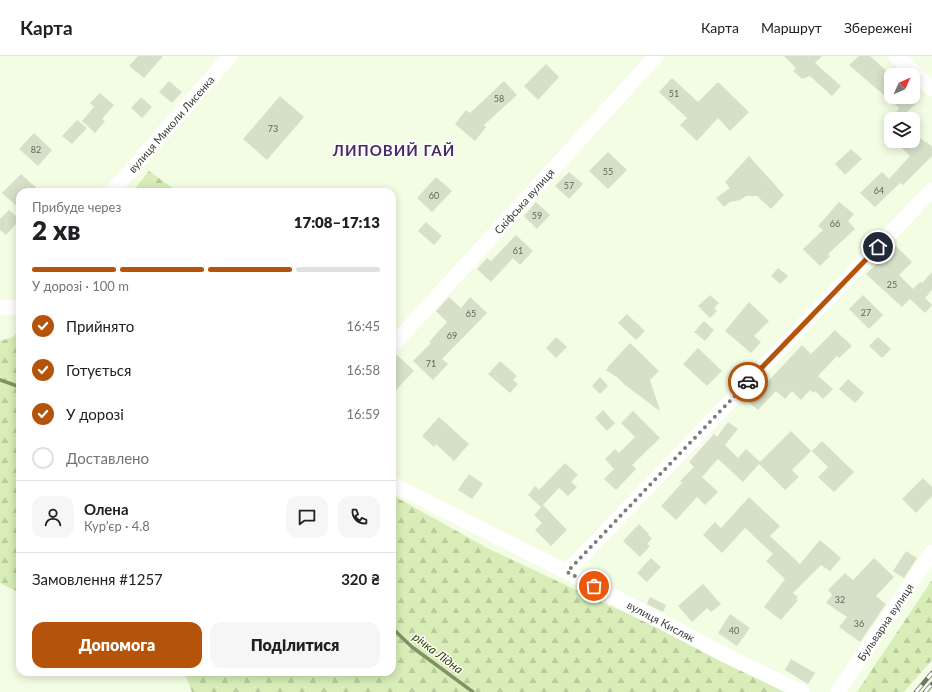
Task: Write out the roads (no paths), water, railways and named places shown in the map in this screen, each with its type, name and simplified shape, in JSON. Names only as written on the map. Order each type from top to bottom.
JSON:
[{"type":"street","name":"вулиця Миколи Лисенка","points":[[115,188],[230,56]]},
{"type":"street","name":"Скіфська вулиця","points":[[396,342],[656,56]]},
{"type":"street","points":[[896,56],[932,89]]},
{"type":"street","points":[[567,572],[932,190]]},
{"type":"street","points":[[0,307],[16,308]]},
{"type":"street","name":"вулиця Кисляк","points":[[396,486],[567,572],[727,656],[802,692]]},
{"type":"street","name":"Бульварна вулиця","points":[[838,692],[932,552]]},
{"type":"waterway","name":"річка Лідна","points":[[0,380],[16,386]]},
{"type":"waterway","name":"річка Лідна","points":[[396,632],[412,647],[473,692]]},
{"type":"railway","points":[[916,692],[932,673]]},
{"type":"railway","points":[[925,692],[932,684]]},
{"type":"district","name":"ЛИПОВИЙ ГАЙ","points":[[394,150]]}]
